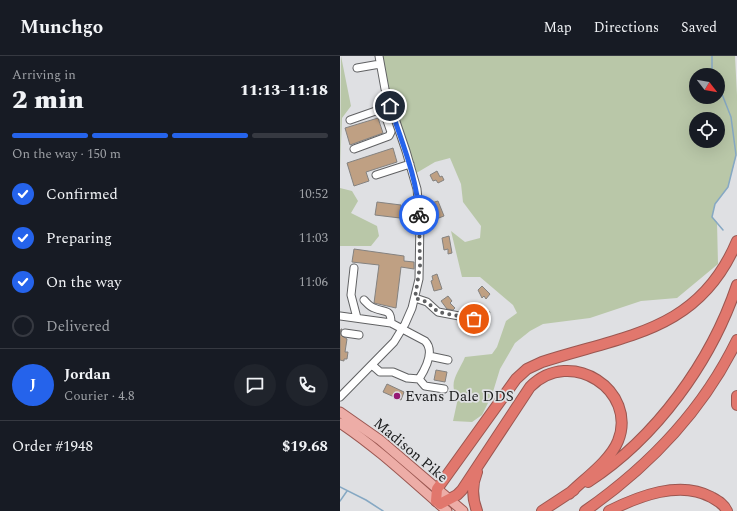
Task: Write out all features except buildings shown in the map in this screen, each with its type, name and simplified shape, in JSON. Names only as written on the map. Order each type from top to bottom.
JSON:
[{"type":"highway","points":[[568,494],[608,456],[618,440],[620,429],[620,412],[614,399],[599,382],[580,372],[560,371],[541,378],[533,384],[518,403],[458,495],[441,505],[437,489],[516,379],[528,369],[542,362],[642,332],[675,317],[696,300],[715,281],[731,256],[737,241]]},
{"type":"highway","points":[[545,509],[600,474],[631,447],[671,404],[696,368],[710,344],[725,316],[737,285]]},
{"type":"highway","points":[[585,511],[630,477],[663,445],[708,390],[737,340]]},
{"type":"highway","points":[[737,396],[737,405]]},
{"type":"highway","points":[[477,511],[473,495],[474,480],[482,458]]},
{"type":"highway","points":[[609,511],[625,503],[653,494],[675,490],[702,492],[721,503],[728,511]]},
{"type":"main road","name":"Madison Pike","points":[[340,412],[380,440],[463,511]]},
{"type":"main road","name":"Madison Pike","points":[[340,423],[368,443],[441,505]]},
{"type":"street","points":[[354,149],[389,136],[392,132],[379,56]]},
{"type":"street","points":[[357,68],[380,64]]},
{"type":"street","points":[[350,120],[387,107]]},
{"type":"street","points":[[340,397],[394,342],[402,329],[415,298],[420,266],[420,220],[417,189],[410,164],[387,107]]},
{"type":"street","points":[[376,175],[410,164]]},
{"type":"street","points":[[354,268],[351,295],[357,318]]},
{"type":"street","points":[[415,298],[427,302],[438,312],[474,319]]},
{"type":"street","points":[[364,300],[374,308],[388,312],[391,316],[391,323]]},
{"type":"street","points":[[340,316],[391,323],[425,341],[429,345],[430,350],[424,371],[419,378]]},
{"type":"street","points":[[342,332],[359,335]]},
{"type":"street","points":[[429,356],[448,360]]},
{"type":"street","points":[[372,365],[380,372],[393,372],[407,378],[419,378]]},
{"type":"street","points":[[419,378],[425,386],[444,389]]},
{"type":"green space","points":[[341,56],[351,106],[342,118],[340,170]]},
{"type":"green space","points":[[379,56],[735,56],[737,153],[728,187],[715,204],[712,217],[717,222],[718,264],[677,298],[641,301],[590,318],[543,324],[530,331],[515,343],[500,369],[492,395],[482,415],[472,422],[453,421],[458,398],[454,387],[455,378],[465,357],[492,354],[497,347],[506,321],[517,313],[513,305],[480,277],[462,277],[451,231],[465,242],[480,238],[481,226],[463,202],[461,184],[450,158],[435,162],[413,175]]},
{"type":"green space","points":[[340,188],[352,191],[358,201],[351,213],[377,226],[379,236],[371,246],[340,246]]},
{"type":"waterway","points":[[712,56],[712,68]]},
{"type":"waterway","points":[[723,230],[712,217],[715,204],[728,187],[736,155],[731,117],[725,102]]},
{"type":"waterway","points":[[340,487],[366,500],[383,511]]},
{"type":"waterway","points":[[340,501],[347,491]]},
{"type":"way so far","points":[[419,215],[420,266],[415,298],[427,302],[438,312],[474,319]]},
{"type":"place","name":"Evans Dale DDS","points":[[397,396]]},
{"type":"route","points":[[390,106],[406,151],[417,189],[419,215]]}]
